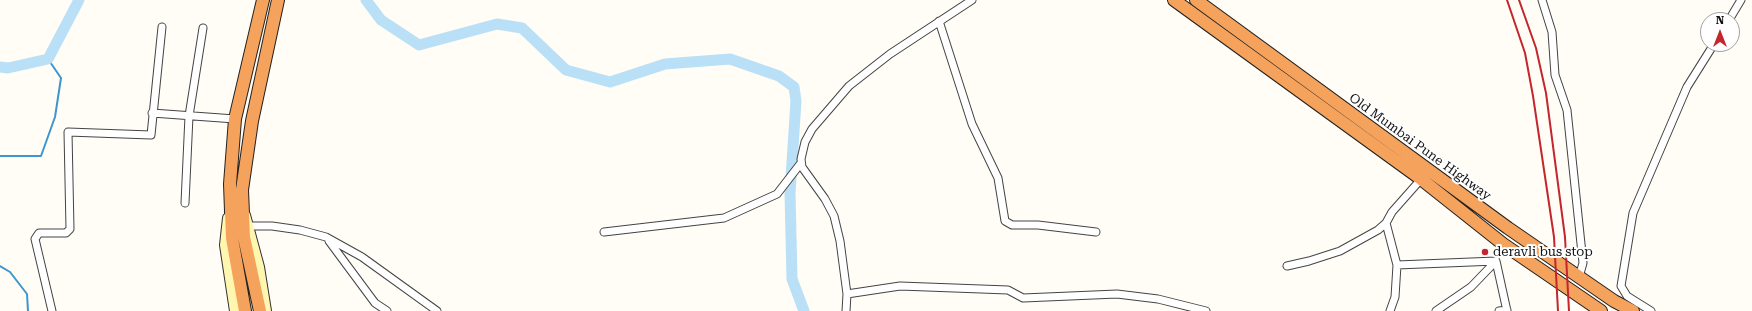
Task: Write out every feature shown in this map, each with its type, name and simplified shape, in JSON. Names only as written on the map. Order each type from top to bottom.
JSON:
[{"type":"highway","points":[[260,311],[246,231],[236,207],[230,184],[235,119],[263,0]]},
{"type":"highway","points":[[245,311],[232,238],[236,207],[242,190],[252,121],[278,0]]},
{"type":"highway","name":"Old Mumbai Pune Highway","points":[[1174,0],[1424,175],[1508,228],[1614,301],[1633,311]]},
{"type":"highway","name":"Old Mumbai Pune Highway","points":[[1196,0],[1424,175],[1498,240],[1601,311]]},
{"type":"highway","points":[[1498,240],[1508,228]]},
{"type":"street","points":[[604,232],[724,218],[747,209],[777,194],[799,165],[805,142],[812,128],[849,86],[890,54],[972,0]]},
{"type":"street","points":[[1542,0],[1550,19],[1555,75],[1567,110],[1583,262],[1579,277]]},
{"type":"street","points":[[1734,12],[1741,0]]},
{"type":"street","points":[[939,21],[972,124],[998,178],[1005,221],[1012,225],[1038,225],[1096,232]]},
{"type":"street","points":[[52,311],[35,239],[39,233],[66,233],[70,229],[68,132],[151,135],[152,113],[162,27]]},
{"type":"street","points":[[185,203],[189,116],[203,28]]},
{"type":"street","points":[[1651,311],[1627,296],[1621,286],[1633,214],[1687,87],[1709,52]]},
{"type":"street","points":[[152,113],[235,119]]},
{"type":"street","points":[[799,165],[826,199],[834,216],[840,242],[847,294],[846,311]]},
{"type":"street","points":[[1287,266],[1309,262],[1340,251],[1378,230],[1386,223],[1392,212],[1424,175]]},
{"type":"street","points":[[235,311],[225,245],[225,234],[236,207]]},
{"type":"street","points":[[1386,223],[1394,248],[1397,265],[1395,297],[1390,311]]},
{"type":"street","points":[[266,311],[259,267],[246,231],[272,226],[300,230],[326,237],[362,257],[437,311]]},
{"type":"street","points":[[326,237],[375,303],[387,311]]},
{"type":"street","points":[[1397,265],[1496,261]]},
{"type":"street","points":[[1496,261],[1507,310],[1499,311]]},
{"type":"street","points":[[1436,311],[1471,287],[1496,261]]},
{"type":"street","points":[[847,294],[900,286],[1008,290],[1023,298],[1117,294],[1158,299],[1206,311]]},
{"type":"waterway","points":[[0,67],[8,68],[48,59],[79,0]]},
{"type":"waterway","points":[[366,0],[381,20],[419,45],[497,24],[522,28],[566,70],[610,82],[665,64],[730,59],[779,76],[794,87],[796,101],[790,193],[792,279],[804,311]]},
{"type":"waterway","points":[[0,156],[41,156],[55,117],[61,78],[48,59]]},
{"type":"waterway","points":[[0,266],[10,272],[27,294],[28,311]]},
{"type":"railway","points":[[1507,0],[1525,53],[1533,96],[1554,237],[1558,311]]},
{"type":"railway","points":[[1519,0],[1536,48],[1546,93],[1565,237],[1569,311]]},
{"type":"place","name":"deravli bus stop","points":[[1485,252]]}]
